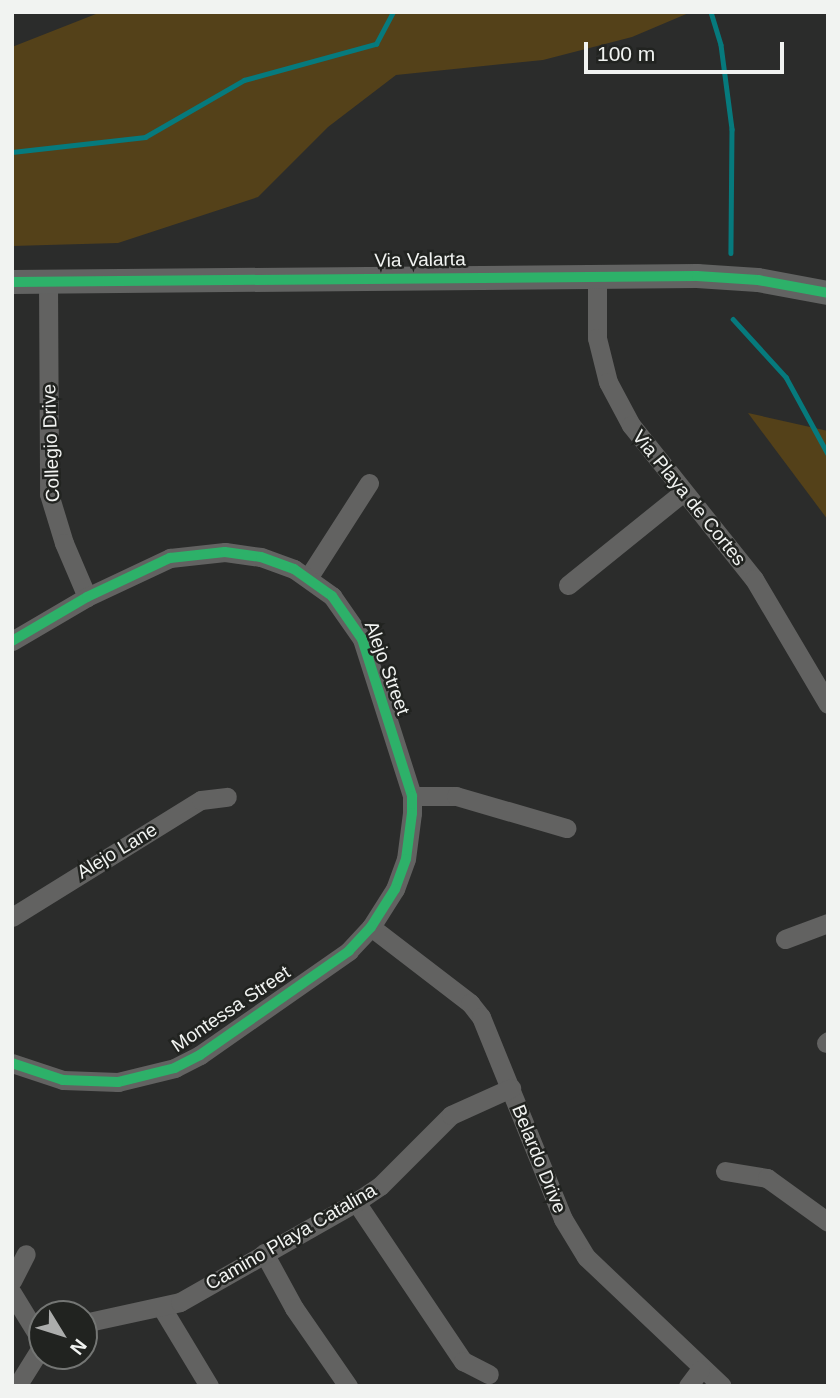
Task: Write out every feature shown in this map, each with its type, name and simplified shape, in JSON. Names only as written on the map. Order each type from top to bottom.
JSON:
[{"type":"main road","name":"Via Valarta","points":[[12,282],[597,276],[758,280],[828,293]]},
{"type":"street","name":"Via Playa de Cortes","points":[[597,276],[597,338],[608,382],[631,425],[754,579],[828,704]]},
{"type":"street","name":"Collegio Drive","points":[[48,282],[49,495],[64,543],[88,597]]},
{"type":"street","points":[[309,578],[369,483]]},
{"type":"street","points":[[568,585],[682,492]]},
{"type":"street","name":"Alejo Street","points":[[88,597],[170,558],[206,552],[261,557],[309,578],[342,608],[362,639],[412,796],[406,859],[395,888],[371,927]]},
{"type":"street","points":[[12,641],[88,597]]},
{"type":"street","points":[[412,796],[456,796],[566,828]]},
{"type":"street","name":"Alejo Lane","points":[[12,917],[201,800],[227,797]]},
{"type":"street","points":[[785,939],[828,923]]},
{"type":"street","name":"Montessa Street","points":[[12,1063],[81,1082],[127,1080],[175,1068],[349,951],[371,927]]},
{"type":"street","name":"Belardo Drive","points":[[371,927],[470,1003],[481,1017],[563,1219],[586,1257],[700,1370],[722,1386]]},
{"type":"street","name":"Camino Playa Catalina","points":[[98,1320],[162,1308],[356,1202],[380,1186],[451,1115],[511,1088]]},
{"type":"street","points":[[724,1171],[766,1178],[828,1222]]},
{"type":"street","points":[[356,1202],[463,1361],[489,1374]]},
{"type":"street","points":[[264,1253],[294,1308],[348,1386]]},
{"type":"street","points":[[12,1281],[26,1254]]},
{"type":"street","points":[[12,1293],[28,1320]]},
{"type":"street","points":[[162,1308],[209,1386]]},
{"type":"street","points":[[17,1386],[28,1368]]},
{"type":"street","points":[[688,1386],[700,1370]]},
{"type":"shaded area","points":[[101,12],[691,12],[632,37],[543,60],[396,75],[328,127],[258,197],[118,243],[12,246],[12,47]]},
{"type":"shaded area","points":[[748,413],[828,431],[828,520]]},
{"type":"waterway","points":[[12,152],[145,137],[244,80],[376,44],[393,12]]},
{"type":"waterway","points":[[711,12],[721,45],[732,129],[731,253]]},
{"type":"waterway","points":[[733,319],[786,377],[828,454]]},
{"type":"cycle path","points":[[12,282],[697,276],[758,280],[828,293]]},
{"type":"cycle path","points":[[12,641],[87,597],[170,558],[225,552],[261,557],[294,569],[332,596],[362,639],[412,796],[406,859],[395,889],[371,927],[349,951],[200,1055],[175,1068],[118,1082],[63,1080],[12,1063]]}]
